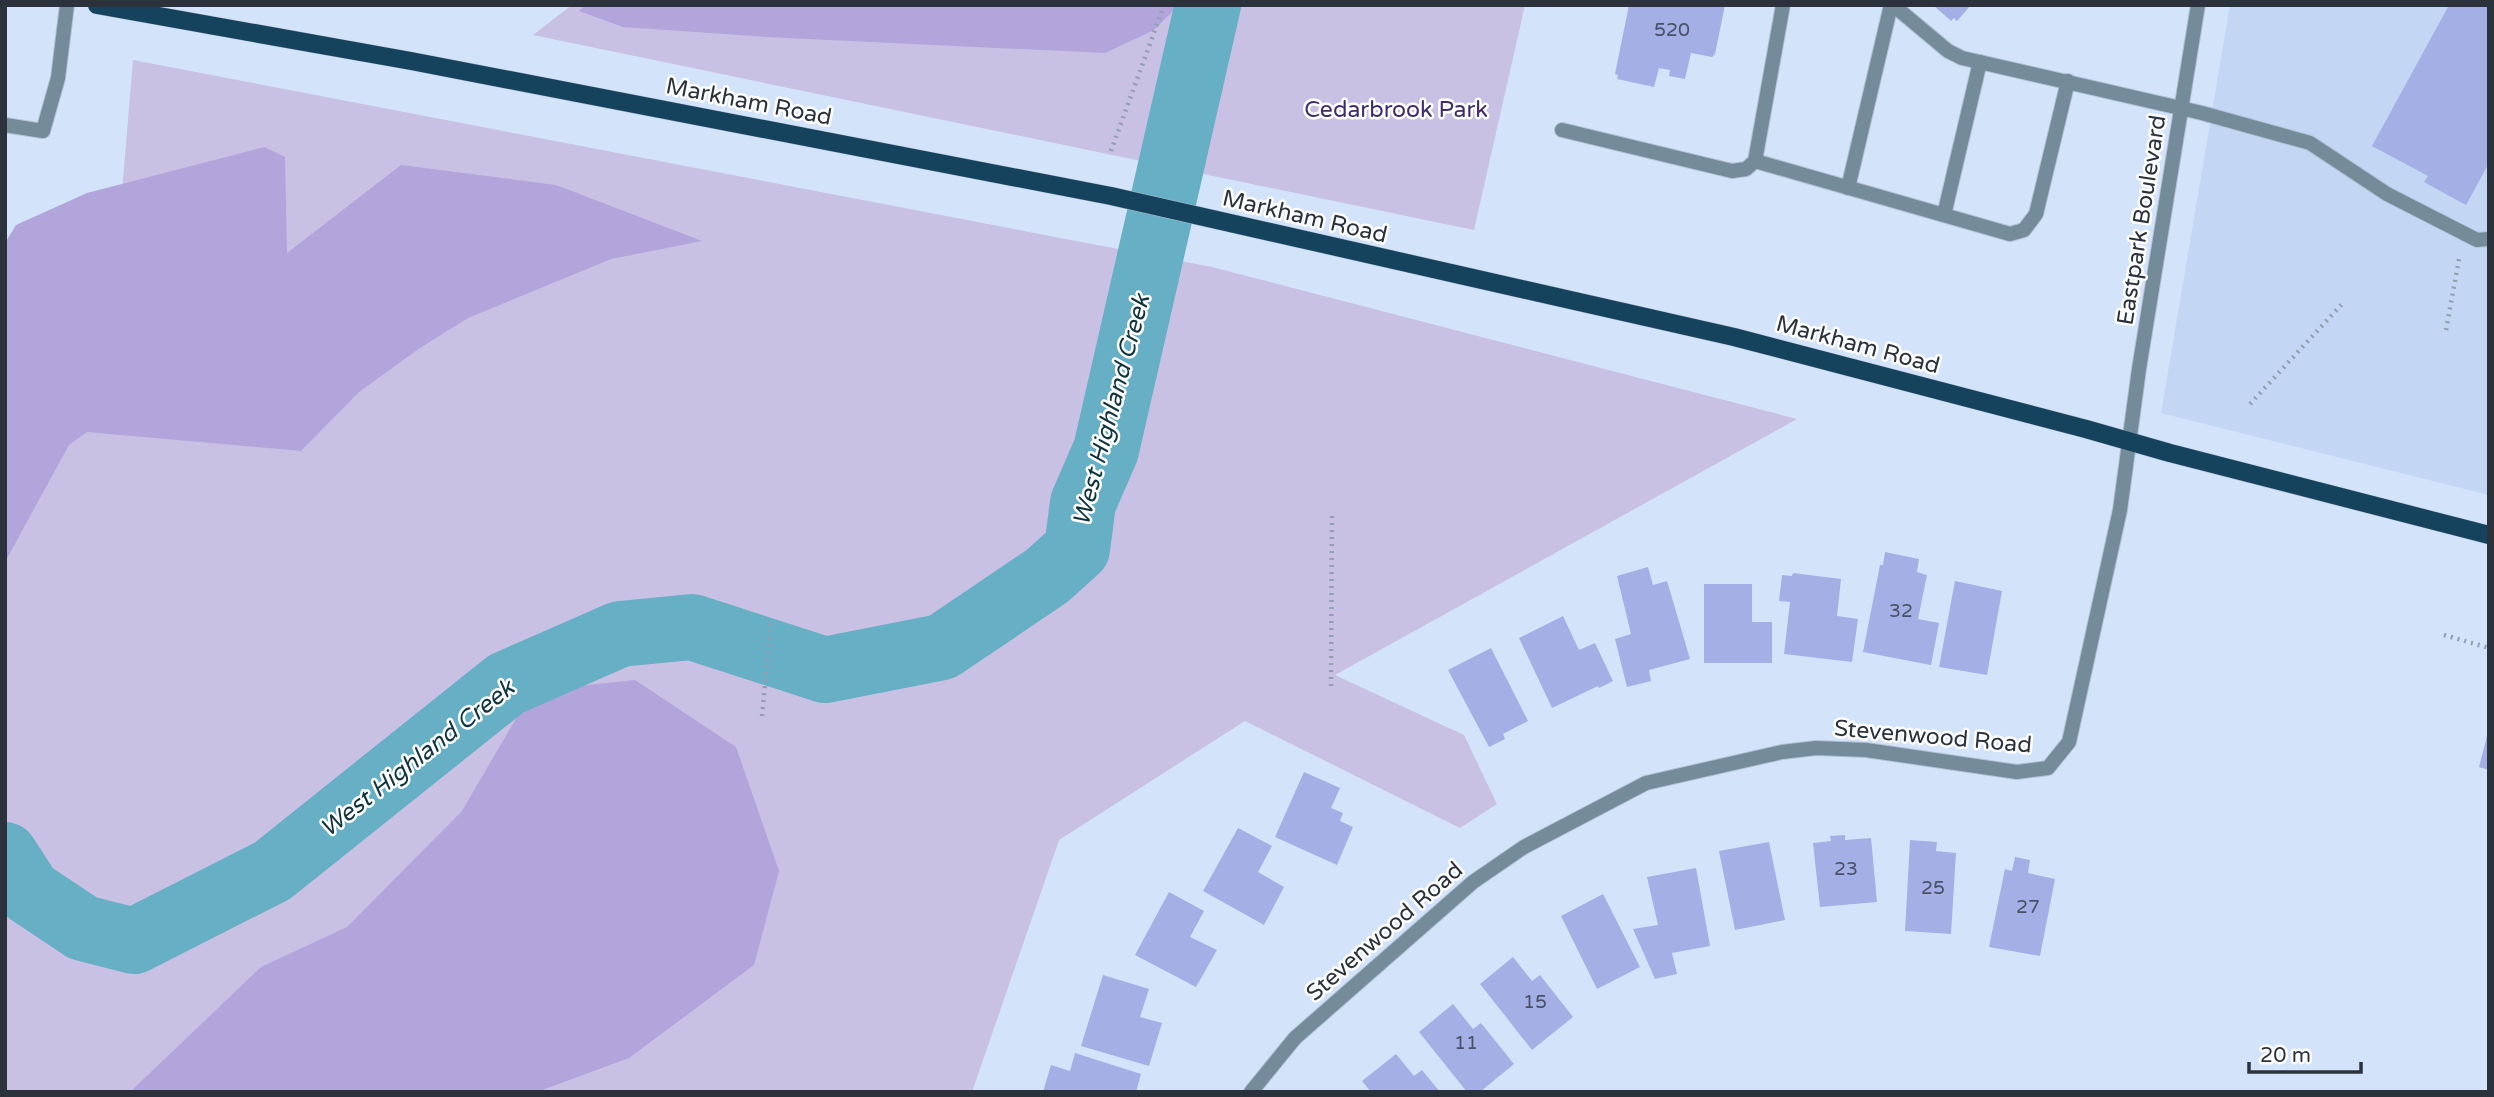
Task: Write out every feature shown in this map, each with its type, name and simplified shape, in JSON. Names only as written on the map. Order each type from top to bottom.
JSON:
[{"type":"main road","name":"Markham Road","points":[[97,5],[398,59],[1111,196],[1734,337],[2489,534]]},
{"type":"street","points":[[5,125],[43,131],[58,78],[67,5]]},
{"type":"street","points":[[1562,131],[1732,171],[1746,169],[1755,162],[1783,5]]},
{"type":"street","points":[[1848,188],[1892,5],[1948,51],[1962,58],[2182,109],[2310,143],[2388,194],[2477,240],[2489,239]]},
{"type":"street","name":"Eastpark Boulevard","points":[[2129,441],[2198,5]]},
{"type":"street","points":[[1944,215],[1980,62]]},
{"type":"street","points":[[1755,162],[2010,234],[2024,230],[2036,214],[2068,82]]},
{"type":"street","name":"Stevenwood Road","points":[[1251,1092],[1295,1038],[1473,882],[1524,847],[1646,783],[1782,752],[1816,748],[1866,750],[2017,772],[2048,768],[2069,742],[2120,510],[2129,441]]},
{"type":"path","points":[[1111,151],[1164,5]]},
{"type":"path","points":[[2446,330],[2464,233]]},
{"type":"path","points":[[2250,404],[2342,304]]},
{"type":"path","points":[[1331,686],[1332,513]]},
{"type":"path","points":[[762,716],[771,623]]},
{"type":"path","points":[[2444,635],[2489,648]]},
{"type":"shaded area","points":[[586,5],[1179,5],[1154,30],[1105,53],[766,37],[623,27],[579,11]]},
{"type":"shaded area","points":[[2230,5],[2489,5],[2489,495],[2161,413]]},
{"type":"shaded area","points":[[265,147],[285,157],[287,253],[401,165],[556,185],[702,241],[611,259],[468,318],[420,348],[359,392],[301,451],[87,432],[69,445],[5,562],[5,243],[16,225],[87,193]]},
{"type":"shaded area","points":[[635,680],[736,747],[779,871],[754,965],[629,1058],[537,1092],[130,1092],[261,967],[347,927],[462,811],[532,691]]},
{"type":"green space","name":"Cedarbrook Park","points":[[572,5],[1525,5],[1474,230],[533,35]]},
{"type":"green space","points":[[133,60],[1212,267],[1797,419],[1335,675],[1464,735],[1497,804],[1460,828],[1245,721],[1059,840],[972,1092],[5,1092],[5,316],[112,312]]},
{"type":"building","points":[[1629,5],[1725,5],[1715,54],[1712,57],[1691,53],[1685,79],[1669,76],[1670,70],[1659,68],[1654,87],[1617,79],[1618,75],[1615,74]]},
{"type":"building","points":[[1933,5],[1971,5],[1957,21],[1954,18],[1951,21]]},
{"type":"building","points":[[2449,5],[2489,5],[2489,163],[2466,205],[2424,182],[2428,176],[2372,146]]},
{"type":"building","points":[[1885,552],[1919,559],[1917,572],[1927,575],[1918,619],[1939,623],[1931,665],[1863,652]]},
{"type":"building","points":[[1648,567],[1653,585],[1667,581],[1690,659],[1649,670],[1651,681],[1627,687],[1615,639],[1631,634],[1617,576]]},
{"type":"building","points":[[1793,573],[1841,579],[1837,616],[1858,619],[1852,662],[1784,654],[1790,602],[1779,601],[1782,575],[1792,576]]},
{"type":"building","points":[[1955,581],[2002,591],[1987,675],[1939,667]]},
{"type":"building","points":[[1704,584],[1752,584],[1752,622],[1772,622],[1772,663],[1704,663]]},
{"type":"building","points":[[1563,616],[1579,650],[1595,643],[1613,681],[1552,708],[1519,638]]},
{"type":"building","points":[[1491,648],[1528,721],[1503,734],[1505,739],[1489,747],[1448,670]]},
{"type":"building","points":[[2489,732],[2489,770],[2479,767]]},
{"type":"building","points":[[1304,772],[1340,788],[1331,808],[1343,813],[1340,821],[1353,827],[1337,865],[1275,837]]},
{"type":"building","points":[[1238,828],[1272,846],[1258,872],[1284,887],[1264,925],[1203,891]]},
{"type":"building","points":[[1845,835],[1845,840],[1871,838],[1877,902],[1820,907],[1813,843],[1831,841],[1830,836]]},
{"type":"building","points":[[1910,840],[1937,842],[1936,851],[1956,853],[1951,934],[1905,931]]},
{"type":"building","points":[[1769,842],[1785,920],[1735,930],[1719,851]]},
{"type":"building","points":[[2015,857],[2030,860],[2028,873],[2055,879],[2040,956],[1989,947],[2005,869],[2012,871]]},
{"type":"building","points":[[1696,868],[1710,946],[1672,953],[1677,974],[1655,979],[1633,929],[1658,925],[1647,877]]},
{"type":"building","points":[[1169,892],[1204,911],[1190,937],[1217,950],[1196,987],[1135,955]]},
{"type":"building","points":[[1603,894],[1640,967],[1597,989],[1561,916]]},
{"type":"building","points":[[1513,957],[1532,981],[1540,975],[1573,1017],[1532,1050],[1480,984]]},
{"type":"building","points":[[1103,975],[1149,989],[1140,1017],[1162,1023],[1149,1066],[1081,1046]]},
{"type":"building","points":[[1453,1004],[1473,1029],[1481,1023],[1514,1064],[1480,1092],[1467,1092],[1419,1032]]},
{"type":"building","points":[[1075,1053],[1141,1074],[1136,1092],[1043,1092],[1051,1065],[1070,1071]]},
{"type":"building","points":[[1396,1054],[1414,1076],[1422,1070],[1440,1092],[1371,1092],[1362,1081]]},
{"type":"waterway","name":"West Highland Creek","points":[[5,855],[29,892],[83,928],[134,941],[272,871],[506,684],[620,634],[692,627],[825,670],[942,647],[1047,576],[1077,549],[1083,503],[1106,450],[1208,5]]}]
